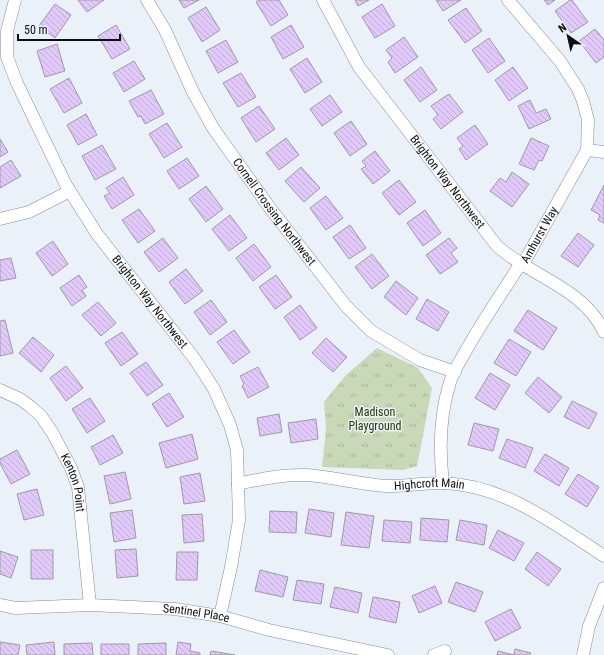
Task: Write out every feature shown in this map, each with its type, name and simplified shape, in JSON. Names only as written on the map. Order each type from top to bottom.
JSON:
[{"type":"street","name":"Brighton Way Northwest","points":[[15,0],[4,48],[17,83],[70,191],[97,234],[194,358],[214,389],[230,425],[237,450],[239,520],[231,567],[220,616]]},
{"type":"street","name":"Cornell Crossing Northwest","points":[[147,0],[165,30],[192,90],[213,128],[275,214],[346,306],[371,331],[420,360],[455,372]]},
{"type":"street","name":"Brighton Way Northwest","points":[[323,0],[359,67],[497,246],[507,255],[575,297],[592,311],[604,332]]},
{"type":"street","name":"Amhurst Way","points":[[443,483],[441,462],[442,424],[450,382],[483,321],[519,266],[522,264],[587,150],[588,120],[578,88],[560,61],[508,0]]},
{"type":"street","points":[[587,150],[604,152]]},
{"type":"street","points":[[0,219],[29,212],[70,191]]},
{"type":"street","name":"Kenton Point","points":[[0,390],[20,399],[31,406],[41,416],[52,432],[71,468],[78,488],[90,605]]},
{"type":"street","name":"Highcroft Main","points":[[238,484],[270,477],[306,475],[386,486],[443,483],[477,488],[504,496],[541,515],[604,556]]},
{"type":"street","points":[[583,655],[588,626],[604,588]]},
{"type":"street","name":"Sentinel Place","points":[[0,605],[16,608],[90,605],[175,609],[220,616],[269,630],[388,655]]},
{"type":"green space","name":"Madison Playground","points":[[377,348],[418,368],[432,388],[417,466],[403,470],[322,467],[326,429],[324,402],[345,376]]},
{"type":"building","points":[[78,0],[104,0],[87,12]]},
{"type":"building","points":[[179,0],[199,0],[184,8]]},
{"type":"building","points":[[259,0],[279,0],[288,15],[271,26],[256,2]]},
{"type":"building","points":[[355,0],[369,0],[358,6]]},
{"type":"building","points":[[436,0],[461,0],[443,11]]},
{"type":"building","points":[[544,0],[555,0],[548,5]]},
{"type":"building","points":[[572,0],[588,22],[571,33],[555,11]]},
{"type":"building","points":[[55,4],[71,15],[55,38],[39,26]]},
{"type":"building","points":[[382,4],[395,26],[375,38],[362,17]]},
{"type":"building","points":[[206,7],[220,30],[202,42],[188,18]]},
{"type":"building","points":[[466,8],[482,31],[465,43],[448,20]]},
{"type":"building","points":[[116,25],[130,49],[112,59],[98,36]]},
{"type":"building","points":[[291,25],[304,47],[283,59],[271,37]]},
{"type":"building","points":[[595,29],[604,40],[604,57],[596,63],[579,41]]},
{"type":"building","points":[[404,37],[418,57],[395,73],[388,62],[392,58],[386,50]]},
{"type":"building","points":[[489,38],[505,61],[488,73],[472,50]]},
{"type":"building","points":[[226,40],[238,62],[218,73],[206,51]]},
{"type":"building","points":[[57,44],[65,71],[45,77],[37,51]]},
{"type":"building","points":[[307,58],[322,82],[305,93],[290,69]]},
{"type":"building","points":[[134,61],[145,79],[124,92],[113,73]]},
{"type":"building","points":[[421,67],[437,90],[420,102],[404,80]]},
{"type":"building","points":[[513,67],[528,88],[509,101],[495,80]]},
{"type":"building","points":[[241,73],[256,97],[238,107],[223,83]]},
{"type":"building","points":[[69,78],[82,103],[64,113],[50,89]]},
{"type":"building","points":[[151,90],[164,114],[145,124],[141,116],[138,117],[129,101]]},
{"type":"building","points":[[449,94],[463,112],[441,129],[433,119],[438,115],[431,106]]},
{"type":"building","points":[[330,95],[342,112],[322,126],[310,109]]},
{"type":"building","points":[[530,100],[536,113],[546,109],[551,119],[529,129],[518,106]]},
{"type":"building","points":[[259,106],[275,129],[256,142],[241,118]]},
{"type":"building","points":[[86,114],[97,135],[78,145],[67,125]]},
{"type":"building","points":[[351,121],[367,144],[350,156],[334,133]]},
{"type":"building","points":[[167,123],[182,147],[164,158],[149,134]]},
{"type":"building","points":[[475,125],[488,144],[466,160],[459,149],[463,146],[457,138]]},
{"type":"building","points":[[286,138],[299,155],[279,170],[266,153]]},
{"type":"building","points":[[531,138],[549,146],[542,161],[539,160],[534,170],[519,164]]},
{"type":"building","points":[[0,139],[8,152],[0,157]]},
{"type":"building","points":[[102,145],[116,169],[95,180],[82,156]]},
{"type":"building","points":[[375,151],[390,171],[373,184],[361,169],[366,166],[362,161]]},
{"type":"building","points":[[187,158],[199,176],[179,189],[167,171]]},
{"type":"building","points":[[11,160],[21,176],[0,188],[0,167]]},
{"type":"building","points":[[301,167],[320,188],[304,202],[285,181]]},
{"type":"building","points":[[512,172],[529,184],[512,207],[490,191],[500,178],[506,182]]},
{"type":"building","points":[[123,177],[134,195],[112,209],[104,196],[110,193],[106,188]]},
{"type":"building","points":[[399,180],[416,202],[399,215],[382,193]]},
{"type":"building","points":[[604,185],[604,223],[598,220],[600,215],[591,210]]},
{"type":"building","points":[[206,186],[223,209],[206,222],[189,199]]},
{"type":"building","points":[[326,196],[343,218],[326,230],[310,208]]},
{"type":"building","points":[[139,209],[155,231],[138,243],[122,220]]},
{"type":"building","points":[[425,210],[441,233],[423,246],[407,223]]},
{"type":"building","points":[[230,215],[247,238],[229,251],[212,229]]},
{"type":"building","points":[[350,225],[366,248],[349,259],[333,237]]},
{"type":"building","points":[[578,233],[594,245],[578,267],[561,256]]},
{"type":"building","points":[[163,238],[178,258],[159,272],[144,252]]},
{"type":"building","points":[[449,238],[457,248],[451,253],[458,262],[440,274],[426,255]]},
{"type":"building","points":[[53,241],[68,264],[52,276],[36,253]]},
{"type":"building","points":[[254,244],[271,267],[253,281],[236,258]]},
{"type":"building","points":[[372,254],[389,276],[372,289],[355,267]]},
{"type":"building","points":[[11,258],[16,278],[0,281],[0,260]]},
{"type":"building","points":[[186,269],[203,291],[185,304],[169,282]]},
{"type":"building","points":[[79,275],[87,287],[82,290],[86,296],[72,306],[60,288]]},
{"type":"building","points":[[276,275],[292,297],[275,309],[259,287]]},
{"type":"building","points":[[396,281],[418,298],[406,315],[384,297]]},
{"type":"building","points":[[427,299],[449,312],[438,331],[416,319]]},
{"type":"building","points":[[211,300],[227,322],[210,335],[194,312]]},
{"type":"building","points":[[98,302],[116,323],[101,336],[82,315]]},
{"type":"building","points":[[300,305],[317,328],[300,340],[284,317]]},
{"type":"building","points":[[528,310],[557,328],[543,350],[514,331]]},
{"type":"building","points":[[5,320],[13,353],[0,356],[0,321]]},
{"type":"building","points":[[234,330],[250,352],[233,364],[217,342]]},
{"type":"building","points":[[122,332],[138,354],[121,366],[105,343]]},
{"type":"building","points":[[33,337],[54,355],[41,372],[19,353]]},
{"type":"building","points":[[326,338],[347,357],[333,372],[312,353]]},
{"type":"building","points":[[509,339],[531,352],[516,376],[494,363]]},
{"type":"building","points":[[146,362],[163,385],[147,396],[130,373]]},
{"type":"building","points":[[66,366],[83,388],[66,401],[50,378]]},
{"type":"building","points":[[258,367],[269,387],[248,398],[242,386],[244,384],[240,376]]},
{"type":"building","points":[[490,373],[510,385],[495,410],[475,398]]},
{"type":"building","points":[[538,377],[562,397],[549,413],[525,393]]},
{"type":"building","points":[[169,393],[184,417],[167,427],[152,404]]},
{"type":"building","points":[[90,398],[105,421],[87,433],[72,409]]},
{"type":"building","points":[[572,401],[597,413],[589,429],[564,417]]},
{"type":"building","points":[[279,414],[282,432],[260,436],[257,418]]},
{"type":"building","points":[[316,419],[318,439],[291,443],[288,423]]},
{"type":"building","points":[[474,423],[499,429],[493,451],[468,445]]},
{"type":"building","points":[[192,434],[198,459],[166,468],[159,443]]},
{"type":"building","points":[[113,435],[123,453],[100,465],[91,447]]},
{"type":"building","points":[[507,439],[533,448],[525,468],[499,458]]},
{"type":"building","points":[[17,450],[30,474],[11,484],[0,463],[0,459]]},
{"type":"building","points":[[545,454],[569,468],[559,486],[534,471]]},
{"type":"building","points":[[125,472],[131,499],[110,504],[104,476]]},
{"type":"building","points":[[200,473],[205,501],[184,504],[180,477]]},
{"type":"building","points":[[578,474],[599,487],[587,507],[565,494]]},
{"type":"building","points":[[37,489],[44,515],[24,520],[17,494]]},
{"type":"building","points":[[309,509],[334,513],[331,537],[305,533]]},
{"type":"building","points":[[132,510],[136,538],[114,542],[110,513]]},
{"type":"building","points":[[270,511],[297,512],[296,533],[269,532]]},
{"type":"building","points":[[346,512],[374,516],[369,548],[341,545]]},
{"type":"building","points":[[202,514],[204,541],[184,543],[182,515]]},
{"type":"building","points":[[421,518],[449,520],[447,542],[420,540]]},
{"type":"building","points":[[384,520],[412,522],[410,543],[382,541]]},
{"type":"building","points":[[460,520],[487,525],[484,545],[456,540]]},
{"type":"building","points":[[498,530],[524,543],[514,561],[489,548]]},
{"type":"building","points":[[136,549],[138,576],[117,578],[115,550]]},
{"type":"building","points":[[31,550],[53,550],[53,579],[31,579]]},
{"type":"building","points":[[0,551],[18,557],[11,578],[0,574]]},
{"type":"building","points":[[177,552],[198,552],[197,580],[176,580]]},
{"type":"building","points":[[537,552],[561,569],[548,586],[525,569]]},
{"type":"building","points":[[260,570],[288,577],[283,597],[255,591]]},
{"type":"building","points":[[297,580],[324,584],[321,604],[293,600]]},
{"type":"building","points":[[456,582],[483,592],[475,612],[448,602]]},
{"type":"building","points":[[435,586],[442,603],[419,613],[412,596]]},
{"type":"building","points":[[335,587],[362,593],[358,613],[330,607]]},
{"type":"building","points":[[373,597],[400,602],[396,623],[369,617]]},
{"type":"building","points":[[511,609],[521,628],[495,641],[485,622]]},
{"type":"building","points":[[0,642],[20,645],[18,655],[0,655]]},
{"type":"building","points":[[54,642],[55,655],[27,655],[26,645]]},
{"type":"building","points":[[178,642],[191,644],[190,651],[200,653],[200,655],[176,655]]},
{"type":"building","points":[[92,643],[93,655],[64,655],[64,644]]},
{"type":"building","points":[[166,643],[166,655],[138,655],[138,644]]},
{"type":"building","points":[[101,644],[129,644],[129,655],[101,655]]},
{"type":"building","points":[[515,649],[531,653],[530,655],[514,655]]},
{"type":"building","points":[[211,651],[235,655],[210,655]]},
{"type":"building","points":[[498,651],[514,655],[497,655]]}]
